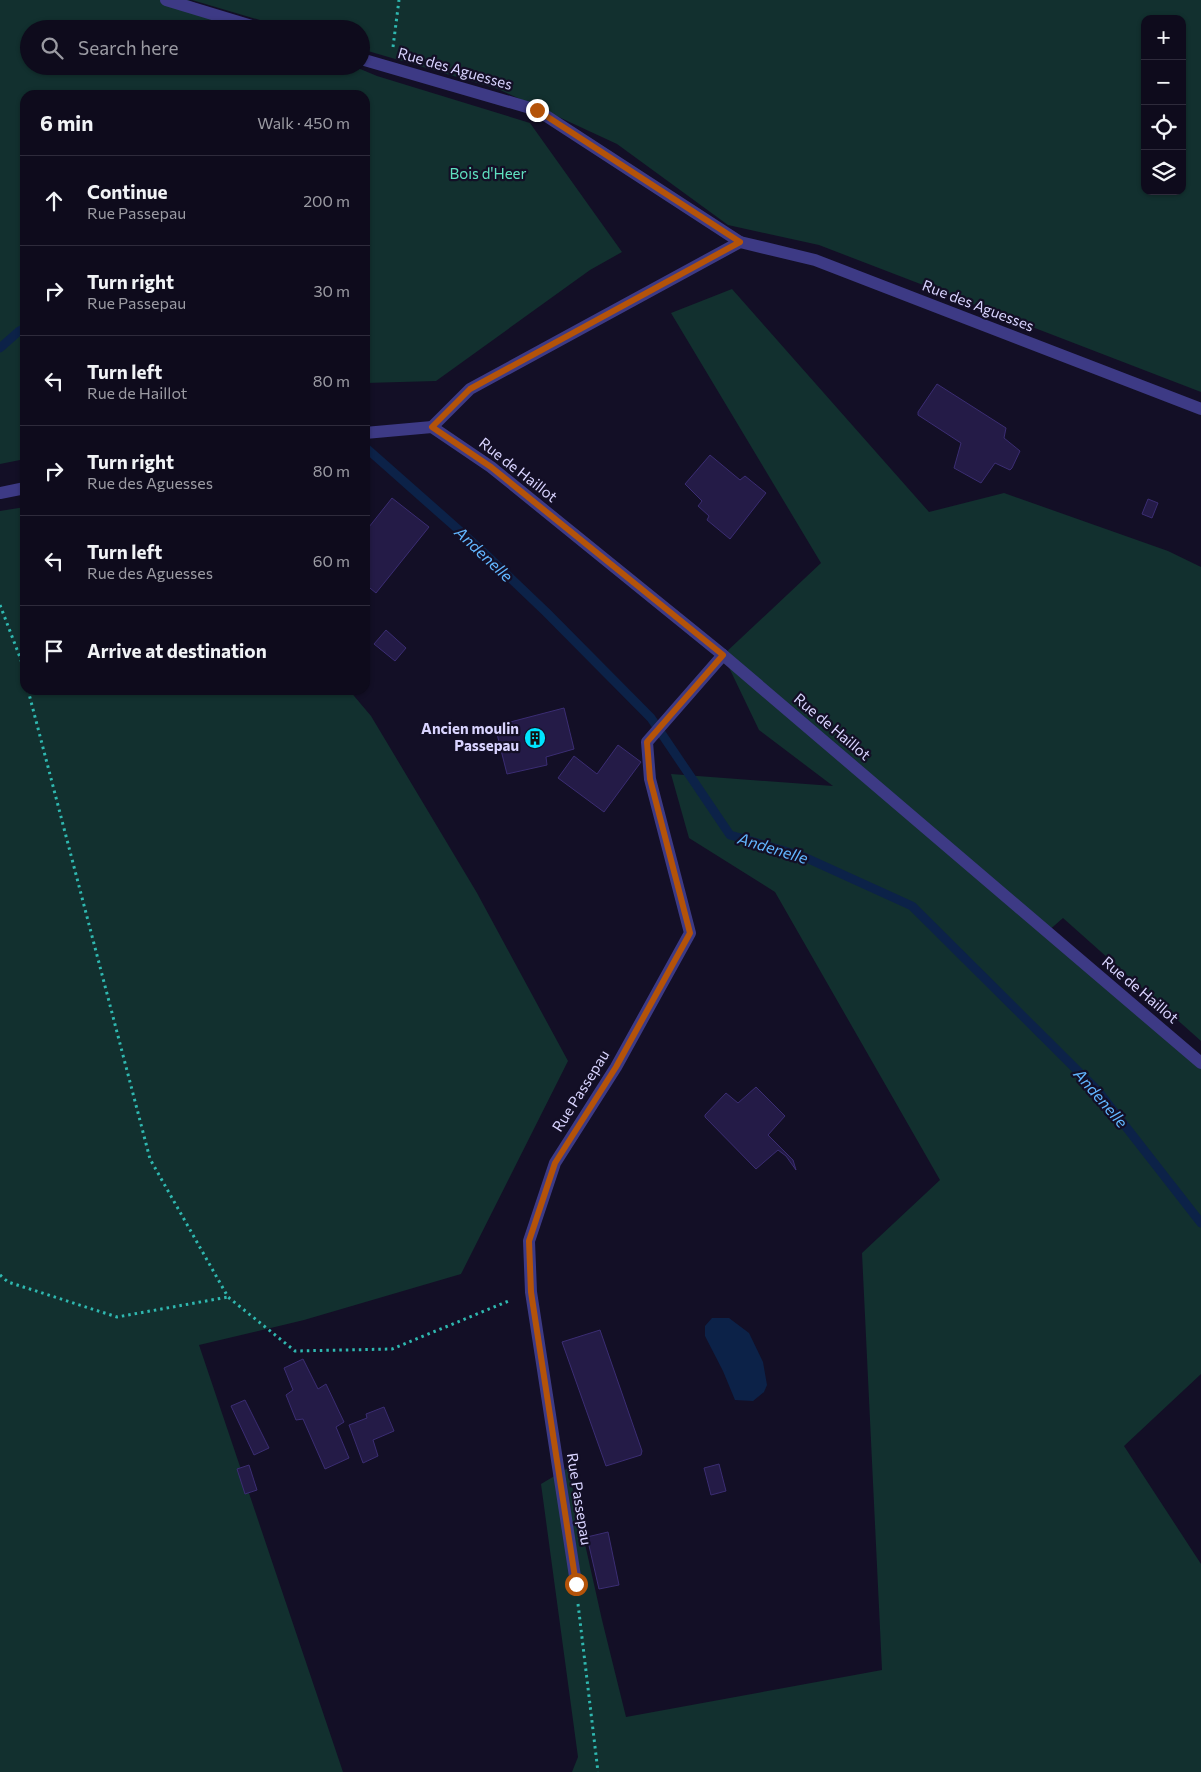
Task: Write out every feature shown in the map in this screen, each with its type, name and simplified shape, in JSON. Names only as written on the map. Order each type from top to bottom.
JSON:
[{"type":"street","points":[[166,0],[232,20]]},
{"type":"street","name":"Rue des Aguesses","points":[[370,62],[537,110],[740,242],[814,260],[1201,409]]},
{"type":"street","points":[[370,432],[432,427],[470,389],[740,242]]},
{"type":"street","name":"Rue de Haillot","points":[[432,427],[491,467],[723,655],[1201,1063]]},
{"type":"street","points":[[0,493],[20,489]]},
{"type":"street","name":"Rue Passepau","points":[[576,1584],[531,1292],[529,1241],[555,1163],[616,1067],[690,933],[650,779],[647,742],[723,655]]},
{"type":"path","points":[[391,68],[399,0]]},
{"type":"path","points":[[0,605],[20,657]]},
{"type":"path","points":[[29,695],[150,1159],[228,1297],[295,1351],[392,1349],[531,1292]]},
{"type":"path","points":[[0,1275],[8,1282],[117,1317],[228,1297]]},
{"type":"path","points":[[576,1584],[598,1772]]},
{"type":"green space","name":"Bois d'Heer","points":[[0,0],[188,0],[238,20],[20,20],[20,75],[370,75],[370,73],[530,123],[622,252],[590,270],[436,381],[370,383],[370,90],[20,90],[20,460],[0,464]]},
{"type":"green space","points":[[192,0],[1201,0],[1201,392],[819,245],[728,225],[617,144],[498,89],[370,52],[370,20],[260,20]]},
{"type":"green space","points":[[732,289],[929,512],[1004,493],[1168,551],[1201,567],[1201,1041],[1063,918],[1047,932],[1201,1063],[1201,1374],[1124,1446],[1201,1564],[1201,1772],[572,1772],[578,1757],[541,1484],[568,1468],[626,1717],[882,1670],[862,1253],[940,1180],[775,892],[689,838],[671,774],[833,786],[759,730],[723,655],[821,563],[671,313]]},
{"type":"green space","points":[[20,508],[20,695],[353,695],[371,716],[477,893],[568,1061],[461,1274],[304,1320],[199,1345],[343,1772],[0,1772],[0,511]]},
{"type":"water","points":[[712,1318],[729,1318],[749,1333],[763,1362],[767,1385],[764,1392],[753,1401],[735,1400],[705,1336],[705,1326]]},
{"type":"building","points":[[937,384],[1006,428],[1004,438],[1020,451],[1010,470],[995,463],[981,483],[954,468],[961,443],[918,415],[918,412]]},
{"type":"building","points":[[710,455],[740,480],[745,476],[766,493],[730,539],[707,520],[709,516],[698,506],[702,501],[685,484]]},
{"type":"building","points":[[392,498],[429,527],[376,593],[370,588],[370,526]]},
{"type":"building","points":[[1148,499],[1158,503],[1152,518],[1142,514]]},
{"type":"building","points":[[386,630],[406,648],[395,661],[374,644]]},
{"type":"building","name":"Ancien moulin Passepau","points":[[564,708],[574,749],[546,757],[547,765],[507,774],[495,726]]},
{"type":"building","points":[[618,745],[641,762],[604,812],[558,778],[574,756],[597,774]]},
{"type":"building","points":[[756,1087],[785,1116],[768,1135],[793,1160],[796,1170],[786,1156],[778,1150],[756,1169],[705,1117],[726,1093],[738,1103]]},
{"type":"building","points":[[600,1330],[642,1451],[641,1455],[606,1466],[562,1342]]},
{"type":"building","points":[[303,1359],[318,1389],[326,1384],[344,1422],[336,1427],[349,1458],[325,1469],[303,1419],[296,1420],[286,1395],[293,1390],[284,1368]]},
{"type":"building","points":[[245,1400],[269,1448],[254,1455],[231,1406]]},
{"type":"building","points":[[384,1407],[394,1431],[373,1440],[378,1456],[363,1463],[349,1425],[367,1418],[366,1414]]},
{"type":"building","points":[[719,1464],[726,1491],[711,1495],[704,1468]]},
{"type":"building","points":[[249,1465],[257,1490],[245,1494],[237,1469]]},
{"type":"building","points":[[608,1532],[619,1585],[599,1589],[587,1537]]},
{"type":"waterway","name":"Andenelle","points":[[0,348],[20,331]]},
{"type":"waterway","name":"Andenelle","points":[[370,451],[478,547],[546,612],[651,718],[730,835],[802,856],[912,906],[1098,1091],[1201,1223]]},
{"type":"place","name":"Ancien moulin Passepau","points":[[535,738]]},
{"type":"route","points":[[537,110],[740,242],[470,389],[432,427],[491,467],[723,655],[647,742],[650,779],[690,933],[616,1067],[555,1163],[529,1241],[531,1292],[576,1584]]}]
